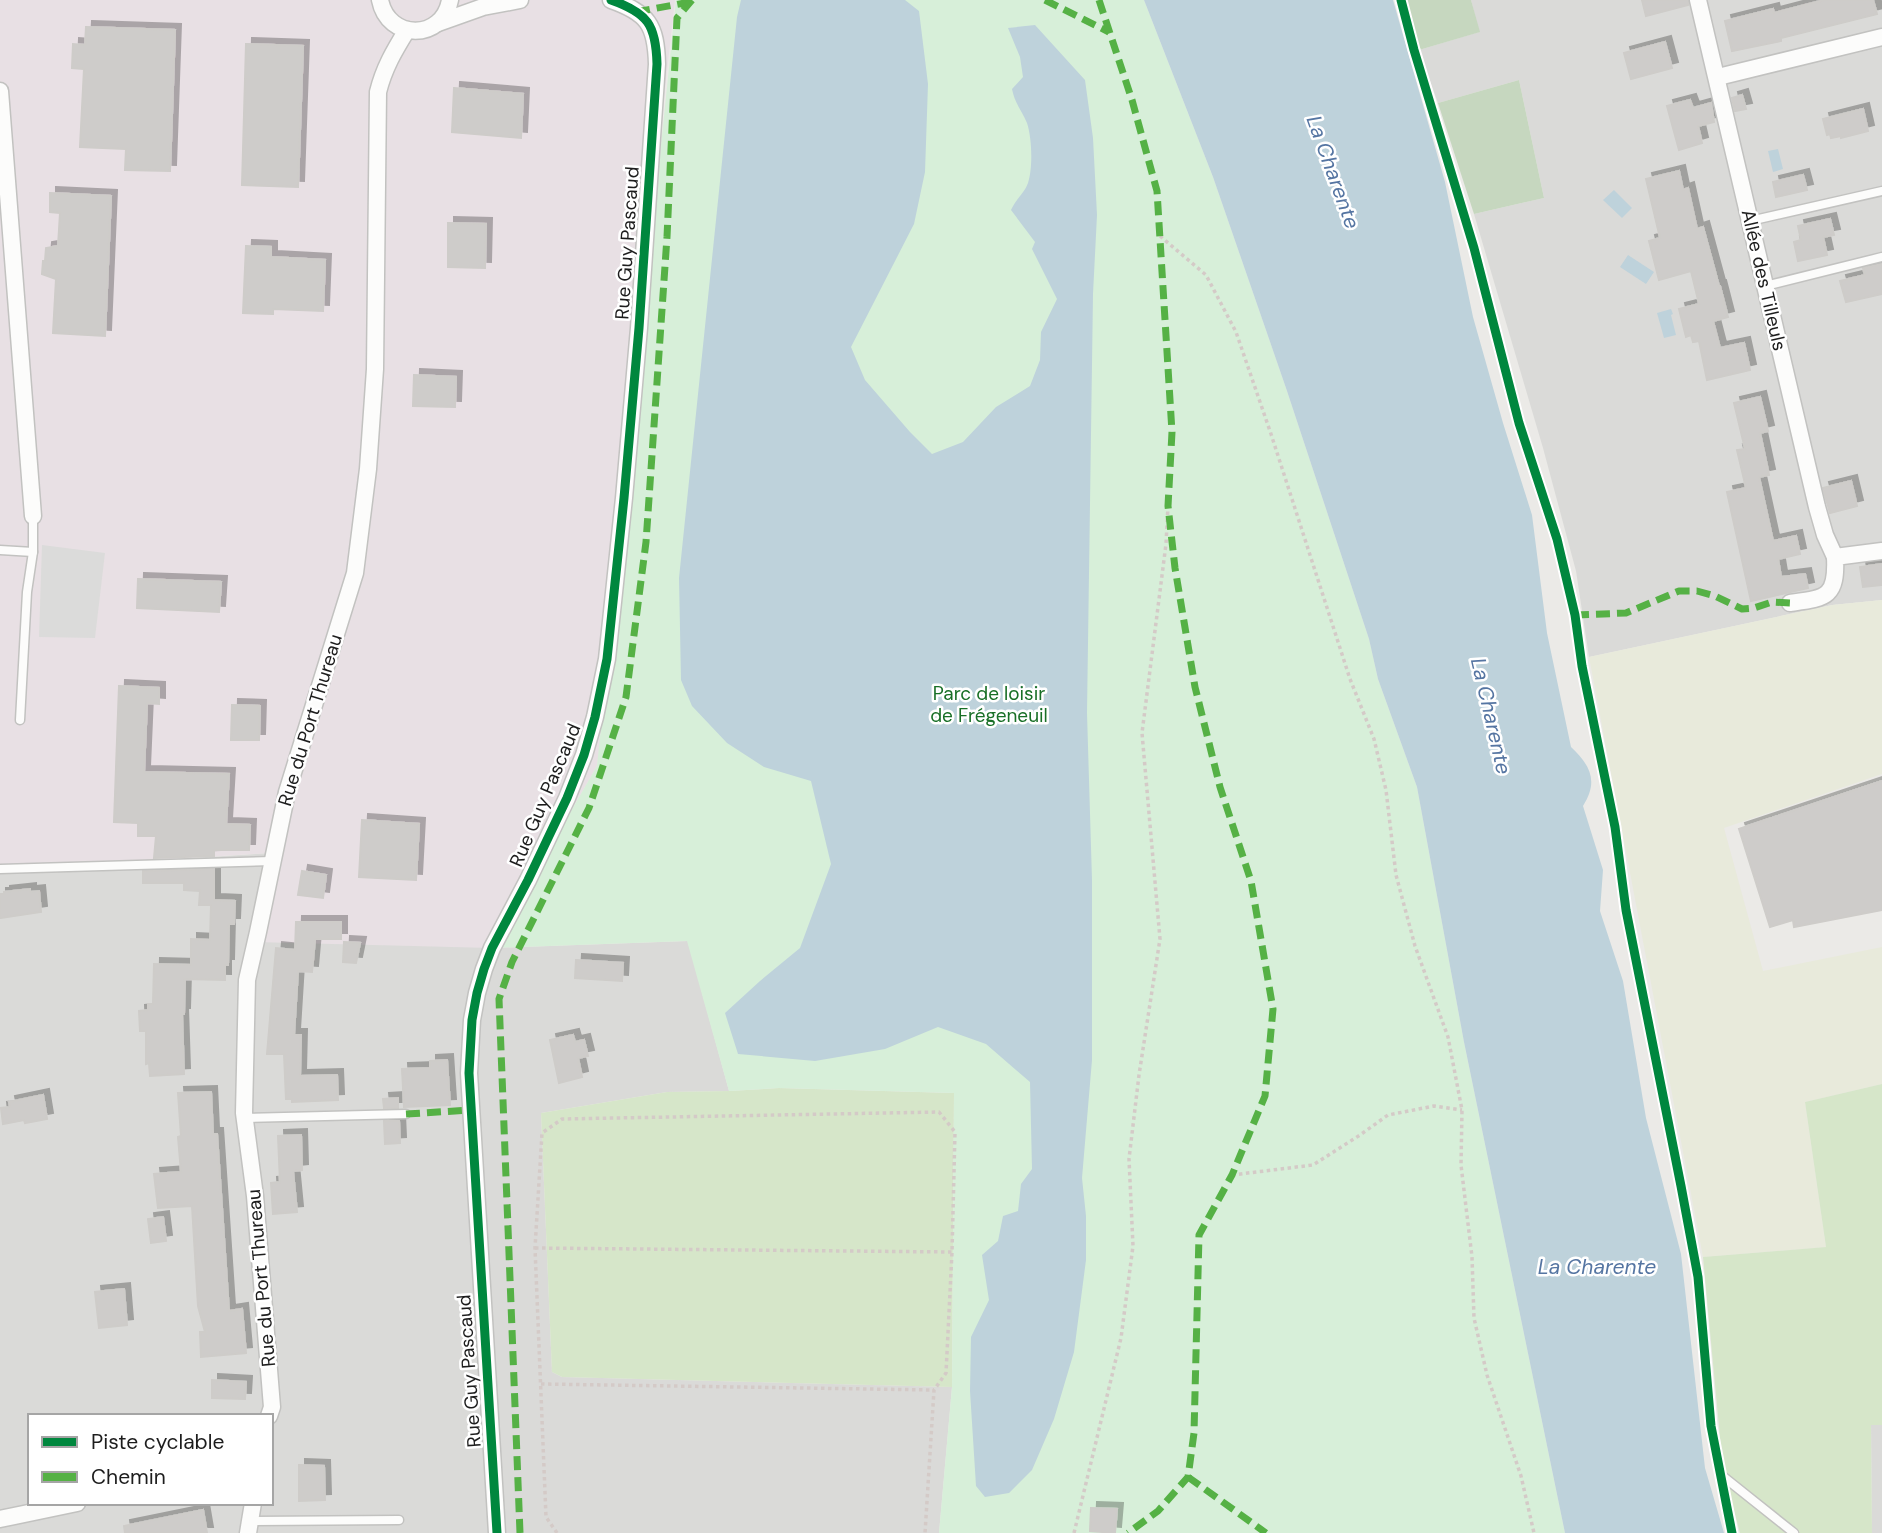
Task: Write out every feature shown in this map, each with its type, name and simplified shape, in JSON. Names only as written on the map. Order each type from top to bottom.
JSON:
[{"type":"street","points":[[380,0],[389,21],[397,27],[418,31],[483,6],[520,0]]},
{"type":"street","points":[[438,23],[445,15],[450,0]]},
{"type":"street","name":"Rue Guy Pascaud","points":[[497,1533],[469,1073],[472,1020],[477,993],[492,948],[534,868],[584,755],[607,659],[638,341],[657,64],[654,32],[647,20],[625,5],[611,0]]},
{"type":"street","name":"Allée des Tilleuls","points":[[1699,0],[1817,507],[1835,557]]},
{"type":"street","name":"Rue du Port Thureau","points":[[270,1414],[268,1348],[255,1196],[245,1118],[247,980],[287,792],[355,573],[368,469],[375,369],[378,92],[389,58],[407,30]]},
{"type":"street","points":[[1718,77],[1882,37]]},
{"type":"street","points":[[0,90],[33,516]]},
{"type":"street","points":[[1790,603],[1819,598],[1826,594],[1835,581],[1835,557],[1882,551]]},
{"type":"street","points":[[0,1519],[67,1505]]},
{"type":"street","points":[[249,1527],[253,1505]]},
{"type":"lane","points":[[1750,221],[1882,191]]},
{"type":"lane","points":[[1765,285],[1882,257]]},
{"type":"lane","points":[[20,720],[26,592],[33,552],[33,516]]},
{"type":"lane","points":[[0,550],[33,552]]},
{"type":"lane","points":[[0,869],[272,861]]},
{"type":"lane","points":[[245,1118],[406,1114]]},
{"type":"lane","points":[[1720,1474],[1794,1533]]},
{"type":"lane","points":[[249,1527],[399,1520]]},
{"type":"path","points":[[1160,236],[1206,275],[1236,332],[1350,679],[1374,739],[1386,790],[1396,875],[1415,946],[1448,1037],[1462,1110],[1461,1165],[1472,1258],[1474,1318],[1486,1375],[1521,1476],[1534,1533]]},
{"type":"path","points":[[1074,1533],[1121,1338],[1133,1246],[1129,1159],[1160,939],[1142,733],[1166,544],[1168,506]]},
{"type":"path","points":[[1232,1175],[1313,1165],[1388,1115],[1434,1106],[1462,1110]]},
{"type":"path","points":[[557,1533],[546,1517],[535,1248],[542,1133],[562,1119],[939,1112],[955,1132],[952,1252],[946,1373],[934,1390],[925,1533]]},
{"type":"path","points":[[535,1248],[952,1252]]},
{"type":"path","points":[[541,1384],[934,1390]]},
{"type":"shaded area","points":[[0,0],[675,0],[662,116],[655,325],[597,766],[492,948],[251,942],[269,853],[0,870]]},
{"type":"shaded area","points":[[1471,0],[1882,0],[1882,600],[1832,605],[1589,657],[1576,571],[1474,214],[1544,198],[1519,80],[1438,103],[1419,50],[1479,32]]},
{"type":"shaded area","points":[[42,545],[105,553],[95,638],[39,637]]},
{"type":"shaded area","points":[[1882,600],[1882,774],[1724,828],[1763,971],[1882,947],[1882,1084],[1805,1102],[1826,1247],[1703,1257],[1589,657],[1832,605]]},
{"type":"shaded area","points":[[270,853],[492,948],[688,941],[729,1091],[667,1092],[541,1113],[552,1372],[562,1377],[952,1387],[939,1533],[0,1533],[0,870]]},
{"type":"shaded area","points":[[1871,1424],[1882,1425],[1882,1533],[1872,1533]]},
{"type":"green space","name":"Parc de loisir de Frégeneuil","points":[[676,0],[1144,0],[1213,177],[1369,639],[1378,679],[1417,787],[1464,1042],[1565,1533],[939,1533],[952,1387],[954,1093],[779,1088],[729,1091],[687,941],[492,948],[597,766]]},
{"type":"green space","points":[[1405,0],[1471,0],[1480,32],[1419,50]]},
{"type":"green space","points":[[1519,80],[1544,198],[1474,214],[1438,103]]},
{"type":"green space","points":[[1882,1084],[1882,1425],[1871,1425],[1872,1533],[1740,1533],[1723,1469],[1703,1257],[1826,1247],[1805,1102]]},
{"type":"green space","points":[[779,1088],[954,1093],[952,1387],[562,1377],[552,1372],[541,1113],[667,1092]]},
{"type":"water","points":[[741,0],[905,0],[919,11],[928,84],[925,172],[914,224],[851,347],[865,380],[932,454],[963,442],[996,407],[1030,386],[1040,360],[1041,332],[1057,299],[1032,249],[1035,242],[1011,210],[1028,183],[1031,153],[1027,123],[1012,89],[1023,77],[1020,57],[1008,28],[1035,25],[1085,80],[1093,138],[1097,215],[1093,294],[1087,713],[1092,880],[1092,1060],[1082,1178],[1086,1216],[1086,1260],[1074,1352],[1054,1419],[1032,1470],[1009,1493],[985,1497],[976,1486],[970,1391],[971,1337],[989,1300],[982,1255],[998,1241],[1003,1216],[1018,1211],[1021,1184],[1032,1169],[1030,1082],[986,1044],[938,1027],[885,1049],[815,1061],[738,1054],[725,1013],[800,948],[831,864],[811,781],[764,767],[727,743],[692,706],[681,680],[679,578],[737,17]]},
{"type":"water","name":"La Charente","points":[[1144,0],[1393,0],[1445,182],[1473,317],[1532,515],[1547,633],[1571,747],[1583,760],[1590,774],[1591,789],[1583,806],[1603,870],[1600,911],[1623,981],[1646,1118],[1681,1254],[1705,1468],[1724,1533],[1565,1533],[1464,1042],[1417,787],[1378,679],[1369,639],[1213,177]]},
{"type":"water","points":[[1778,149],[1783,169],[1773,172],[1768,151]]},
{"type":"water","points":[[1614,190],[1632,208],[1622,218],[1603,200]]},
{"type":"water","points":[[1628,255],[1654,272],[1646,284],[1620,267]]},
{"type":"water","points":[[1671,309],[1676,335],[1664,338],[1657,313]]},
{"type":"building","points":[[1642,0],[1688,0],[1688,5],[1646,16]]},
{"type":"building","points":[[1824,0],[1873,0],[1877,14],[1781,38],[1781,41],[1732,51],[1725,21],[1773,9],[1774,13]]},
{"type":"building","points":[[86,27],[175,30],[170,171],[125,170],[126,149],[80,147],[84,69],[72,68],[73,44],[85,45]]},
{"type":"building","points":[[1665,42],[1672,68],[1631,79],[1624,53]]},
{"type":"building","points":[[246,44],[303,46],[298,187],[242,185]]},
{"type":"building","points":[[454,88],[523,94],[521,138],[452,132]]},
{"type":"building","points":[[1742,95],[1746,109],[1735,111],[1732,98]]},
{"type":"building","points":[[1690,100],[1693,108],[1711,103],[1714,122],[1698,126],[1702,143],[1679,150],[1667,106]]},
{"type":"building","points":[[1863,109],[1868,131],[1841,138],[1827,135],[1823,119]]},
{"type":"building","points":[[1679,171],[1683,190],[1688,188],[1697,229],[1703,227],[1728,317],[1713,321],[1720,348],[1744,343],[1750,370],[1707,380],[1699,341],[1693,342],[1691,335],[1686,337],[1679,309],[1699,304],[1691,271],[1659,280],[1649,241],[1660,238],[1646,179]]},
{"type":"building","points":[[1803,175],[1807,190],[1776,197],[1773,182]]},
{"type":"building","points":[[50,193],[111,196],[105,336],[53,333],[56,279],[42,274],[46,248],[58,246],[60,213],[50,212]]},
{"type":"building","points":[[1830,219],[1834,235],[1823,237],[1827,255],[1798,261],[1794,242],[1801,240],[1798,226]]},
{"type":"building","points":[[448,223],[486,224],[485,268],[448,267]]},
{"type":"building","points":[[246,246],[271,247],[271,257],[325,260],[323,311],[273,309],[273,314],[243,313]]},
{"type":"building","points":[[1882,264],[1882,294],[1846,302],[1840,281],[1865,275],[1863,268]]},
{"type":"building","points":[[414,375],[456,377],[455,407],[413,406]]},
{"type":"building","points":[[1760,397],[1768,431],[1760,433],[1769,475],[1759,477],[1773,541],[1796,536],[1800,554],[1778,559],[1781,577],[1805,574],[1808,588],[1751,601],[1727,492],[1746,488],[1737,450],[1745,449],[1734,403]]},
{"type":"building","points":[[1851,481],[1857,506],[1830,513],[1823,488]]},
{"type":"building","points":[[1882,564],[1882,585],[1863,587],[1860,567]]},
{"type":"building","points":[[138,579],[221,582],[219,612],[137,608]]},
{"type":"building","points":[[119,686],[159,688],[159,704],[147,703],[144,772],[229,774],[226,824],[250,825],[249,850],[214,850],[214,856],[154,858],[156,836],[138,836],[138,823],[114,822]]},
{"type":"building","points":[[232,705],[260,706],[259,740],[231,740]]},
{"type":"building","points":[[1882,781],[1882,910],[1794,927],[1793,920],[1770,927],[1739,829]]},
{"type":"building","points":[[362,820],[419,824],[416,880],[359,877]]},
{"type":"building","points":[[214,869],[214,900],[235,901],[234,924],[229,924],[225,980],[185,979],[182,1014],[184,1074],[150,1076],[149,1063],[146,1064],[146,1031],[140,1031],[139,1011],[148,1010],[148,1004],[153,1004],[154,964],[191,965],[191,939],[210,940],[211,905],[199,905],[200,891],[184,890],[184,883],[143,883],[143,871]]},
{"type":"building","points":[[302,871],[326,875],[323,898],[298,895]]},
{"type":"building","points":[[30,889],[30,892],[39,891],[41,912],[0,918],[0,894]]},
{"type":"building","points":[[296,922],[341,922],[341,939],[315,939],[312,972],[298,971],[294,1035],[301,1035],[300,1076],[337,1075],[338,1100],[292,1102],[292,1099],[286,1099],[284,1054],[267,1054],[276,948],[295,950]]},
{"type":"building","points":[[344,942],[360,943],[356,963],[343,962]]},
{"type":"building","points":[[576,960],[623,963],[622,981],[575,978]]},
{"type":"building","points":[[573,1035],[575,1042],[584,1040],[588,1056],[578,1058],[582,1077],[559,1083],[550,1040]]},
{"type":"building","points":[[447,1060],[450,1105],[404,1107],[402,1069],[430,1068],[430,1061]]},
{"type":"building","points":[[211,1092],[213,1134],[217,1134],[229,1311],[242,1309],[246,1353],[201,1357],[200,1332],[205,1332],[198,1306],[192,1206],[158,1208],[154,1174],[181,1172],[178,1093]]},
{"type":"building","points":[[43,1095],[47,1119],[3,1124],[1,1108],[10,1107],[9,1102]]},
{"type":"building","points":[[398,1098],[398,1108],[384,1108],[383,1099]]},
{"type":"building","points":[[384,1121],[399,1121],[400,1143],[385,1144]]},
{"type":"building","points":[[301,1135],[302,1170],[293,1171],[297,1212],[273,1214],[271,1183],[280,1182],[278,1136]]},
{"type":"building","points":[[163,1217],[166,1241],[151,1243],[148,1219]]},
{"type":"building","points":[[124,1289],[127,1325],[99,1328],[95,1292]]},
{"type":"building","points":[[212,1380],[246,1382],[245,1399],[212,1398]]},
{"type":"building","points":[[299,1465],[324,1466],[325,1500],[299,1501]]},
{"type":"building","points":[[1091,1508],[1117,1509],[1115,1533],[1090,1531]]},
{"type":"building","points":[[203,1510],[207,1533],[125,1533],[124,1526]]},
{"type":"marked path","points":[[520,1533],[499,999],[512,962],[589,808],[626,697],[646,542],[667,237],[677,18],[692,0]]},
{"type":"marked path","points":[[1045,0],[1109,32]]},
{"type":"marked path","points":[[1099,0],[1132,100],[1157,191],[1172,432],[1168,506],[1175,568],[1195,687],[1220,787],[1251,881],[1273,1009],[1265,1096],[1232,1175],[1199,1235],[1194,1433],[1188,1477],[1158,1511],[1128,1533]]},
{"type":"marked path","points":[[636,12],[690,2]]},
{"type":"marked path","points":[[1575,615],[1626,613],[1679,591],[1697,591],[1715,596],[1742,609],[1772,602],[1790,603]]},
{"type":"marked path","points":[[406,1114],[471,1110]]},
{"type":"marked path","points":[[1188,1477],[1266,1533]]},
{"type":"cycle path","points":[[497,1533],[469,1073],[472,1020],[477,993],[492,948],[528,880],[584,755],[607,659],[639,328],[657,64],[655,39],[648,22],[634,10],[611,0]]},
{"type":"cycle path","points":[[1401,0],[1474,248],[1519,423],[1557,539],[1575,615],[1582,666],[1615,827],[1626,910],[1698,1277],[1711,1426],[1732,1533]]}]
